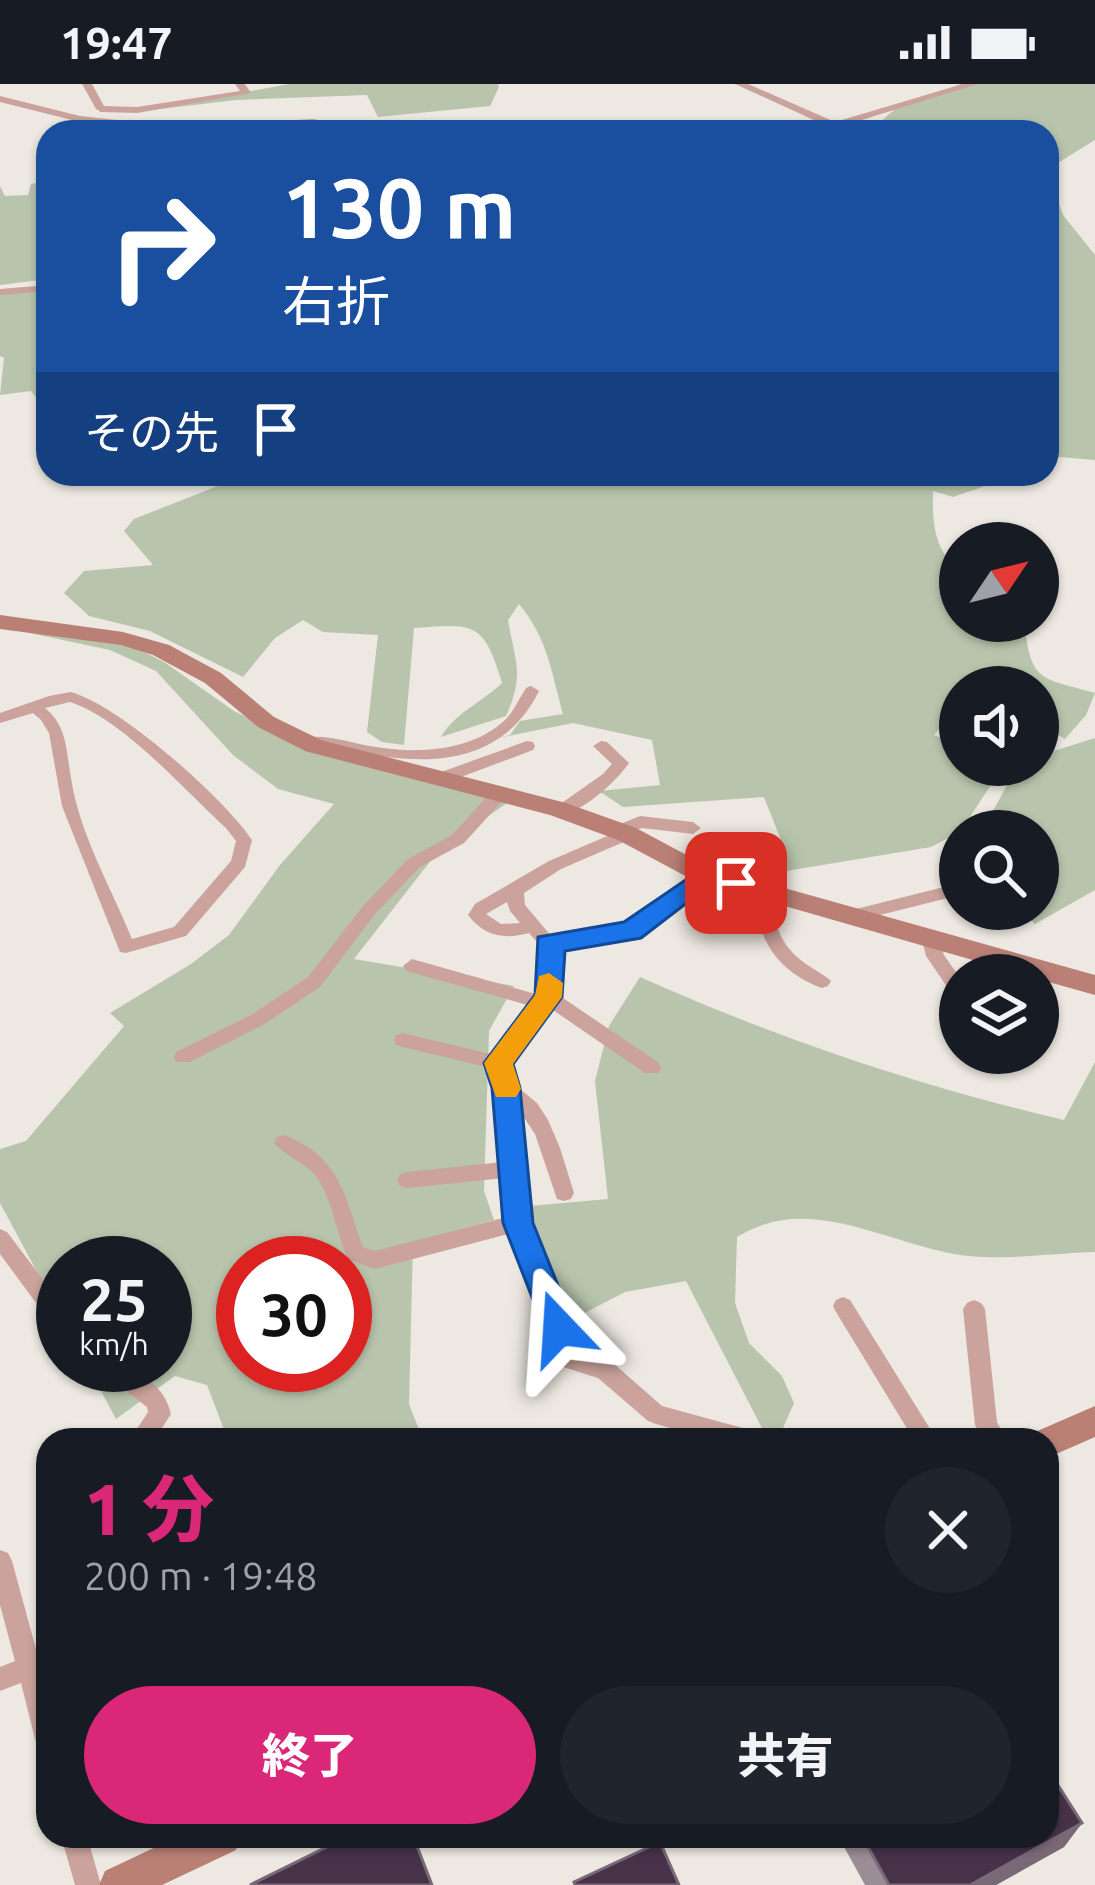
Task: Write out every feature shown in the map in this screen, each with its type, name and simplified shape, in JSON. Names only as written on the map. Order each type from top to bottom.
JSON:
[{"type":"street","points":[[87,84],[100,109],[137,110],[243,88],[256,93],[257,84]]},
{"type":"street","points":[[164,84],[175,105]]},
{"type":"street","points":[[740,84],[818,120]]},
{"type":"street","points":[[860,120],[973,84]]},
{"type":"street","points":[[0,99],[88,120]]},
{"type":"street","points":[[137,110],[142,120]]},
{"type":"street","points":[[0,292],[36,289]]},
{"type":"street","points":[[0,622],[123,639],[160,650],[213,678],[266,722],[306,742],[562,811],[623,833],[706,875],[1095,986]]},
{"type":"street","points":[[306,742],[329,739],[385,754],[461,749],[512,727],[531,691]]},
{"type":"street","points":[[0,718],[37,709],[55,698],[94,702],[244,840],[239,862],[180,932],[126,946],[64,785],[58,731],[50,717],[37,709]]},
{"type":"street","points":[[440,779],[527,746]]},
{"type":"street","points":[[562,811],[609,778],[621,763],[601,746]]},
{"type":"street","points":[[182,1057],[257,1020],[314,982],[368,910],[413,863],[458,839],[499,794]]},
{"type":"street","points":[[529,926],[505,932],[486,926],[476,916],[555,865],[640,822],[693,828]]},
{"type":"street","points":[[548,944],[631,931],[706,875]]},
{"type":"street","points":[[498,1063],[546,1000],[552,948],[516,907],[515,890]]},
{"type":"street","points":[[766,891],[763,910],[773,945],[786,962],[822,981]]},
{"type":"street","points":[[856,915],[939,894]]},
{"type":"street","points":[[930,936],[939,962]]},
{"type":"street","points":[[412,966],[546,1000],[652,1068]]},
{"type":"street","points":[[403,1040],[498,1063]]},
{"type":"street","points":[[498,1063],[506,1088],[518,1223],[550,1297],[568,1359],[605,1370],[656,1414],[707,1428]]},
{"type":"street","points":[[506,1088],[526,1100],[545,1132],[564,1193]]},
{"type":"street","points":[[526,1100],[549,1097]]},
{"type":"street","points":[[284,1143],[309,1156],[328,1178],[355,1253],[375,1260],[518,1223]]},
{"type":"street","points":[[407,1180],[511,1169]]},
{"type":"street","points":[[0,1238],[36,1286]]},
{"type":"street","points":[[843,1306],[919,1428]]},
{"type":"street","points":[[974,1310],[988,1428]]},
{"type":"street","points":[[146,1392],[157,1400],[160,1414],[149,1428]]},
{"type":"street","points":[[1059,1438],[1095,1421]]},
{"type":"street","points":[[0,1562],[36,1696]]},
{"type":"street","points":[[0,1679],[28,1667]]},
{"type":"street","points":[[77,1848],[88,1885]]},
{"type":"street","points":[[119,1885],[197,1848]]},
{"type":"green space","points":[[289,84],[499,87],[490,106],[378,117],[367,95],[236,100],[143,111]]},
{"type":"green space","points":[[961,84],[1095,84],[1095,140],[1059,162],[1059,120],[882,120],[924,96]]},
{"type":"green space","points":[[36,183],[36,280],[0,285],[0,186],[5,196],[28,195],[31,184]]},
{"type":"green space","points":[[1059,204],[1095,255],[1095,460],[1059,457]]},
{"type":"green space","points":[[36,292],[36,397],[31,391],[0,395],[4,358],[0,356],[0,293]]},
{"type":"green space","points":[[218,486],[985,486],[953,497],[933,491],[939,541],[939,642],[1028,642],[1035,666],[939,666],[939,729],[934,735],[939,737],[939,786],[990,786],[974,810],[939,810],[939,843],[768,874],[732,858],[765,862],[786,853],[764,797],[623,807],[599,791],[660,785],[652,740],[573,723],[463,745],[510,735],[520,721],[563,714],[543,643],[519,604],[508,620],[517,678],[506,716],[441,737],[461,714],[502,683],[489,648],[474,631],[451,626],[414,628],[404,745],[382,742],[367,732],[378,635],[323,632],[303,620],[275,638],[243,677],[150,631],[89,616],[64,593],[84,571],[153,565],[124,531],[134,519]]},
{"type":"green space","points":[[6,628],[124,642],[164,662],[234,711],[309,748],[510,801],[439,850],[354,959],[514,986],[489,1031],[484,1191],[494,1220],[413,1242],[409,1404],[418,1428],[223,1428],[207,1385],[192,1381],[192,1236],[36,1236],[36,1270],[0,1203],[0,1149],[26,1141],[124,1026],[110,1013],[229,935],[280,865],[334,804],[278,789],[233,755],[156,671],[110,650]]},
{"type":"green space","points":[[1059,683],[1095,693],[1086,715],[1065,739],[1059,735]]},
{"type":"green space","points":[[1095,738],[1095,890],[1059,910],[1059,810],[994,810],[1006,786],[1059,786],[1059,749]]},
{"type":"green space","points":[[640,977],[849,1059],[1064,1120],[1095,1062],[1095,1252],[971,1256],[817,1220],[790,1219],[737,1237],[735,1303],[749,1343],[782,1376],[794,1403],[783,1428],[762,1428],[686,1281],[625,1292],[567,1322],[518,1207],[608,1199],[595,1081],[609,1026]]},
{"type":"green space","points":[[102,1392],[153,1392],[116,1419]]},
{"type":"building","points":[[1059,1787],[1082,1823],[1059,1836]]},
{"type":"building","points":[[325,1848],[418,1848],[432,1885],[250,1885]]},
{"type":"building","points":[[647,1848],[663,1848],[679,1885],[575,1885]]},
{"type":"building","points":[[869,1848],[1037,1848],[970,1885],[889,1885]]},
{"type":"slow traffic","points":[[506,1089],[498,1063],[548,997],[549,983]]},
{"type":"route","points":[[559,1328],[518,1223],[506,1088],[498,1063],[548,997],[552,948],[548,944],[631,931],[706,875],[736,883]]}]
